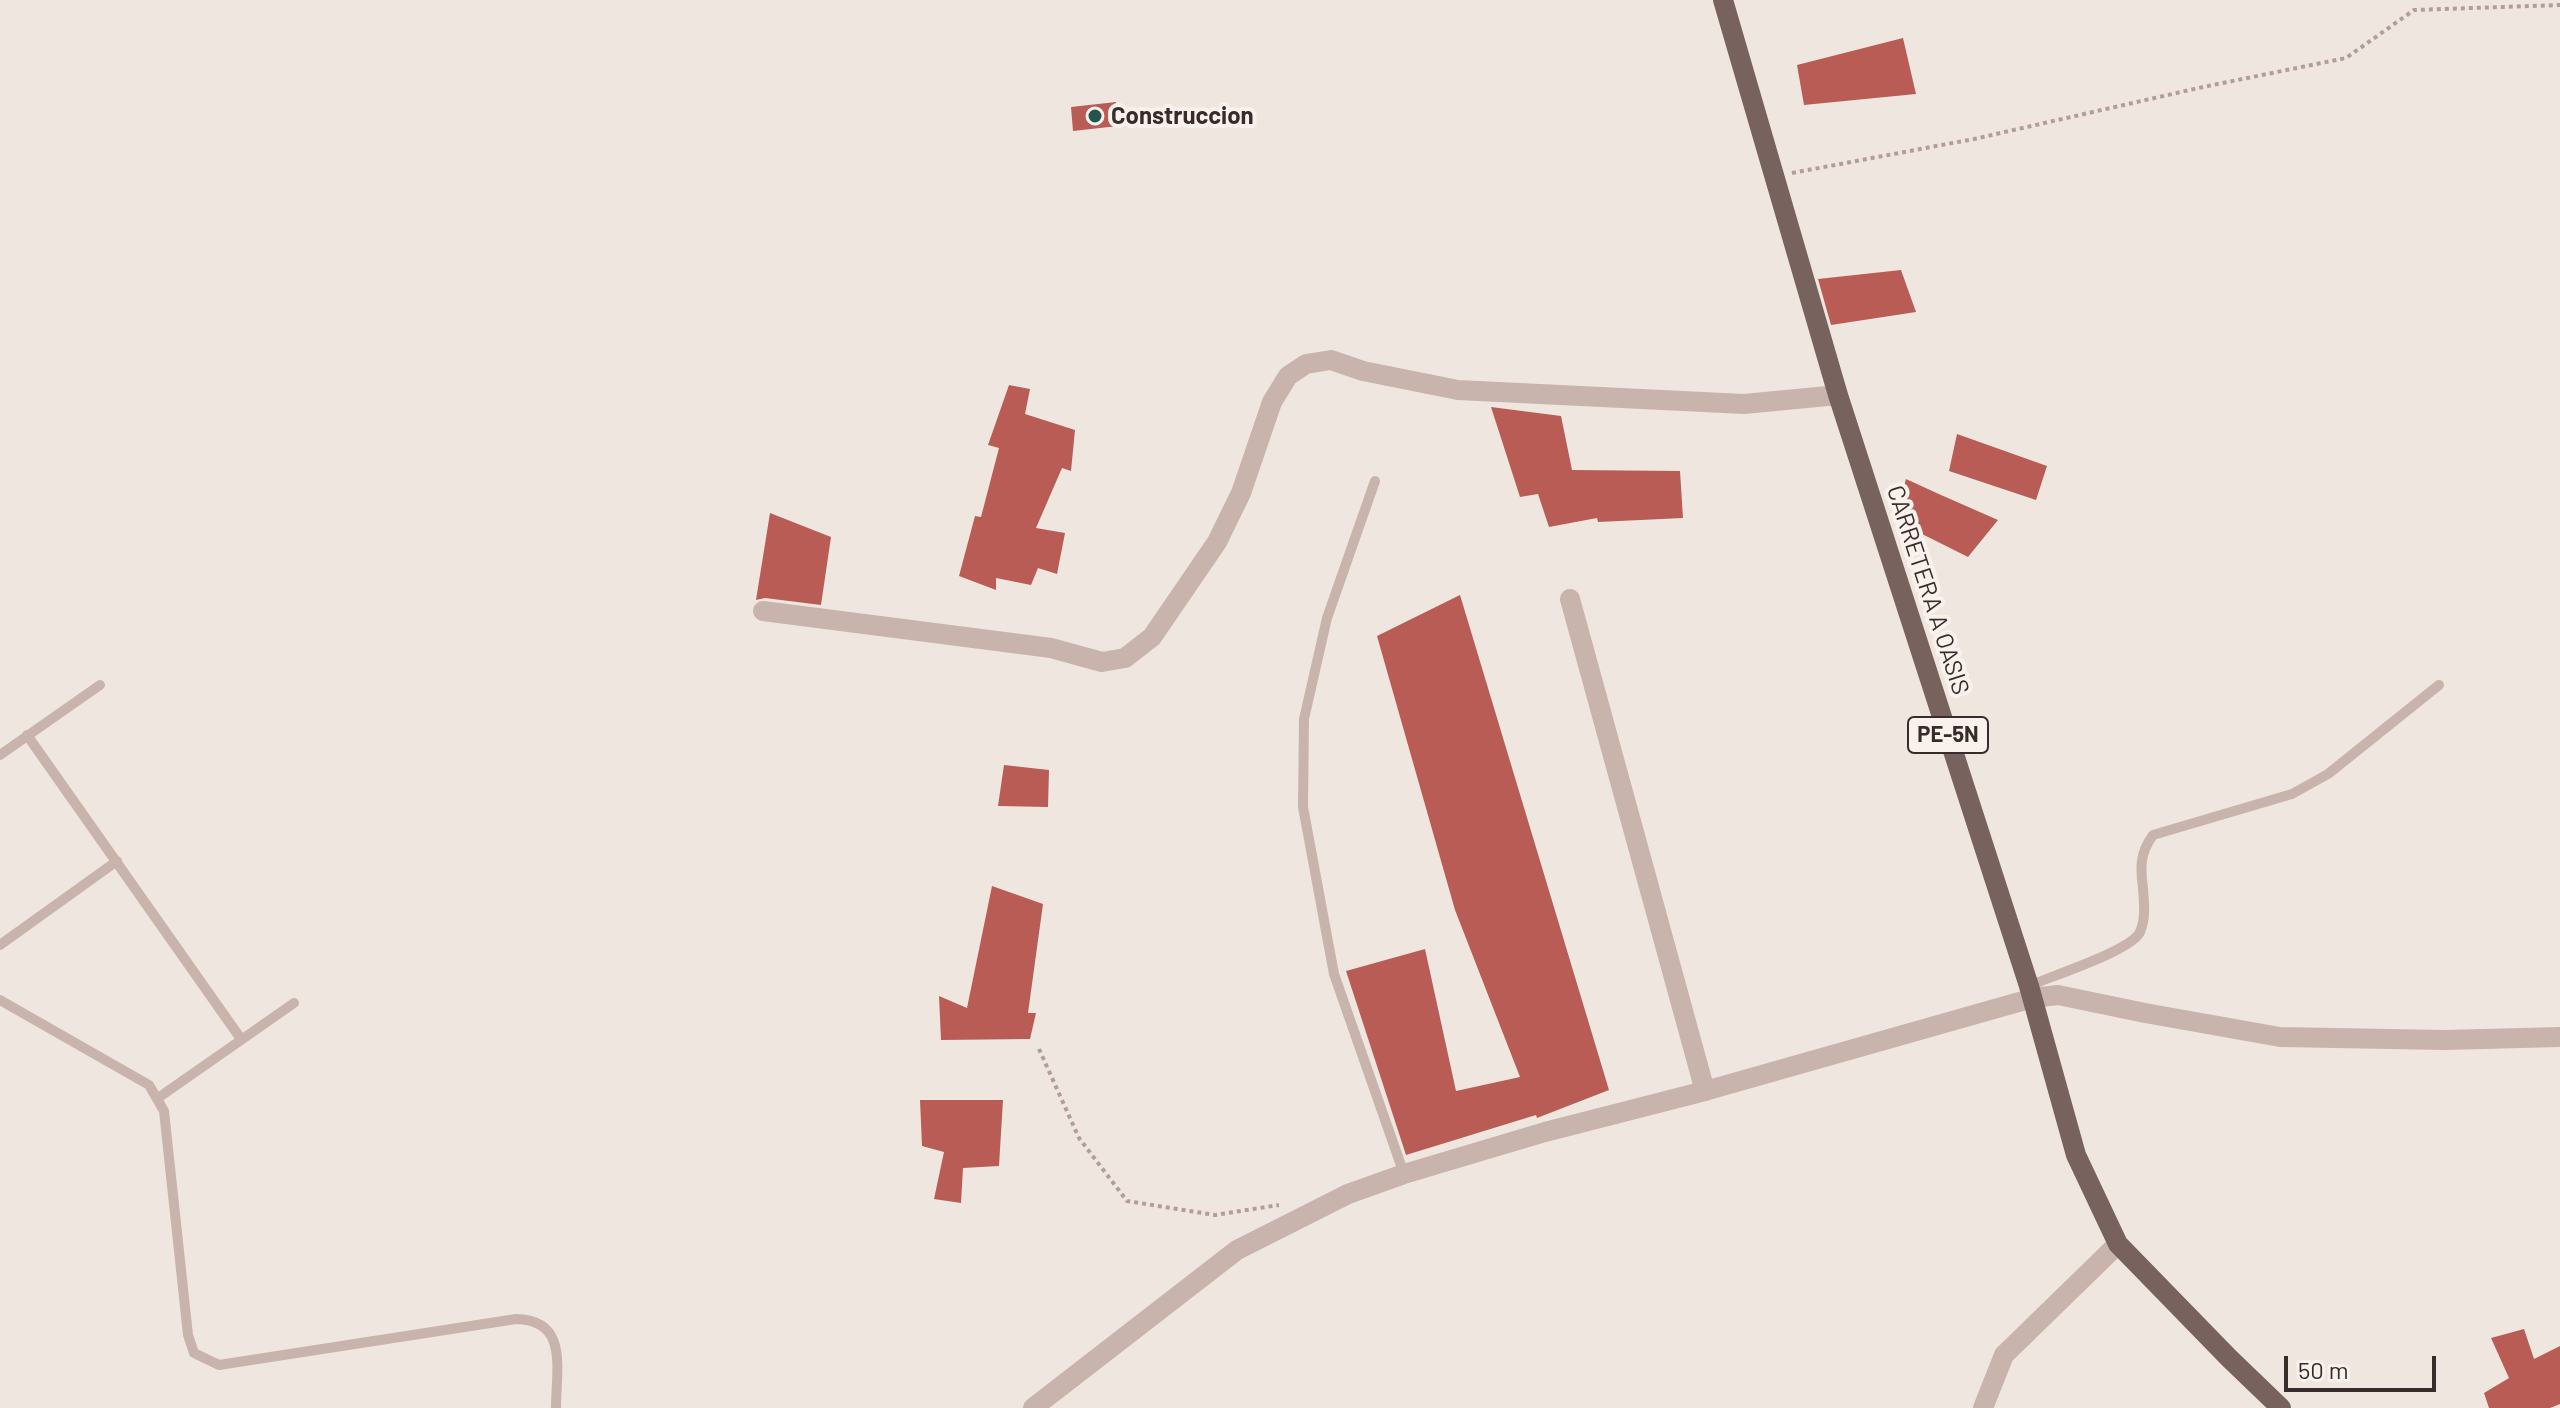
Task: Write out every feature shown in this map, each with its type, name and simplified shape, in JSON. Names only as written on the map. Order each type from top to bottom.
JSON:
[{"type":"main road","name":"CARRETERA A OASIS","points":[[1723,0],[1838,395],[2031,992],[2076,1155],[2118,1244],[2281,1408]]},
{"type":"street","points":[[763,611],[1051,648],[1102,662],[1125,658],[1152,637],[1217,542],[1241,493],[1272,402],[1288,376],[1306,364],[1331,360],[1363,371],[1458,390],[1744,404],[1838,395]]},
{"type":"street","points":[[1570,599],[1705,1091]]},
{"type":"street","points":[[1033,1408],[1237,1250],[1348,1194],[1545,1132],[1705,1091],[2031,992],[2280,1037],[2445,1040],[2560,1037]]},
{"type":"street","points":[[1983,1408],[2004,1355],[2118,1244]]},
{"type":"lane","points":[[1375,481],[1327,618],[1304,719],[1303,807],[1334,974],[1404,1174]]},
{"type":"lane","points":[[0,755],[100,685]]},
{"type":"lane","points":[[2031,992],[2118,951],[2140,934],[2145,911],[2141,869],[2143,849],[2153,835],[2292,794],[2328,774],[2439,685]]},
{"type":"lane","points":[[27,735],[241,1039]]},
{"type":"lane","points":[[0,945],[117,861]]},
{"type":"lane","points":[[0,1000],[131,1073],[149,1085],[158,1098],[164,1111],[188,1335],[194,1353],[219,1365],[516,1319],[533,1319],[546,1327],[553,1338],[556,1408]]},
{"type":"lane","points":[[158,1098],[294,1003]]},
{"type":"path","points":[[1774,177],[1974,139],[2346,58],[2414,10],[2560,5]]},
{"type":"path","points":[[1039,1049],[1079,1138],[1127,1201],[1215,1215],[1289,1203]]},
{"type":"building","points":[[1903,38],[1916,94],[1804,105],[1797,65]]},
{"type":"building","name":"Construccion","points":[[1116,102],[1118,126],[1073,131],[1071,107]]},
{"type":"building","points":[[1901,270],[1916,312],[1831,325],[1818,279]]},
{"type":"building","points":[[1009,385],[1030,389],[1025,414],[1075,430],[1071,471],[1062,468],[1036,528],[1065,533],[1057,574],[1038,568],[1031,585],[996,578],[996,590],[959,576],[975,516],[981,517],[999,448],[988,445]]},
{"type":"building","points":[[1491,407],[1561,416],[1572,470],[1680,471],[1683,518],[1598,522],[1597,518],[1549,527],[1538,494],[1520,497]]},
{"type":"building","points":[[1957,434],[2047,466],[2036,500],[1949,471]]},
{"type":"building","points":[[1906,479],[1998,520],[1968,557],[1894,520]]},
{"type":"building","points":[[770,513],[831,537],[821,605],[765,598],[756,600]]},
{"type":"building","points":[[1460,595],[1609,1090],[1537,1118],[1536,1115],[1406,1155],[1346,971],[1425,949],[1456,1091],[1520,1077],[1455,910],[1377,636]]},
{"type":"building","points":[[1004,765],[1049,770],[1048,807],[998,806]]},
{"type":"building","points":[[992,886],[1043,904],[1028,1013],[1036,1013],[1030,1039],[941,1040],[939,996],[967,1008]]},
{"type":"building","points":[[920,1100],[1003,1100],[999,1166],[963,1168],[961,1203],[934,1199],[944,1152],[922,1146]]},
{"type":"building","points":[[2524,1329],[2534,1359],[2560,1346],[2560,1404],[2550,1408],[2489,1408],[2484,1393],[2509,1378],[2491,1338]]},
{"type":"place","name":"Construccion","points":[[1095,116]]}]
